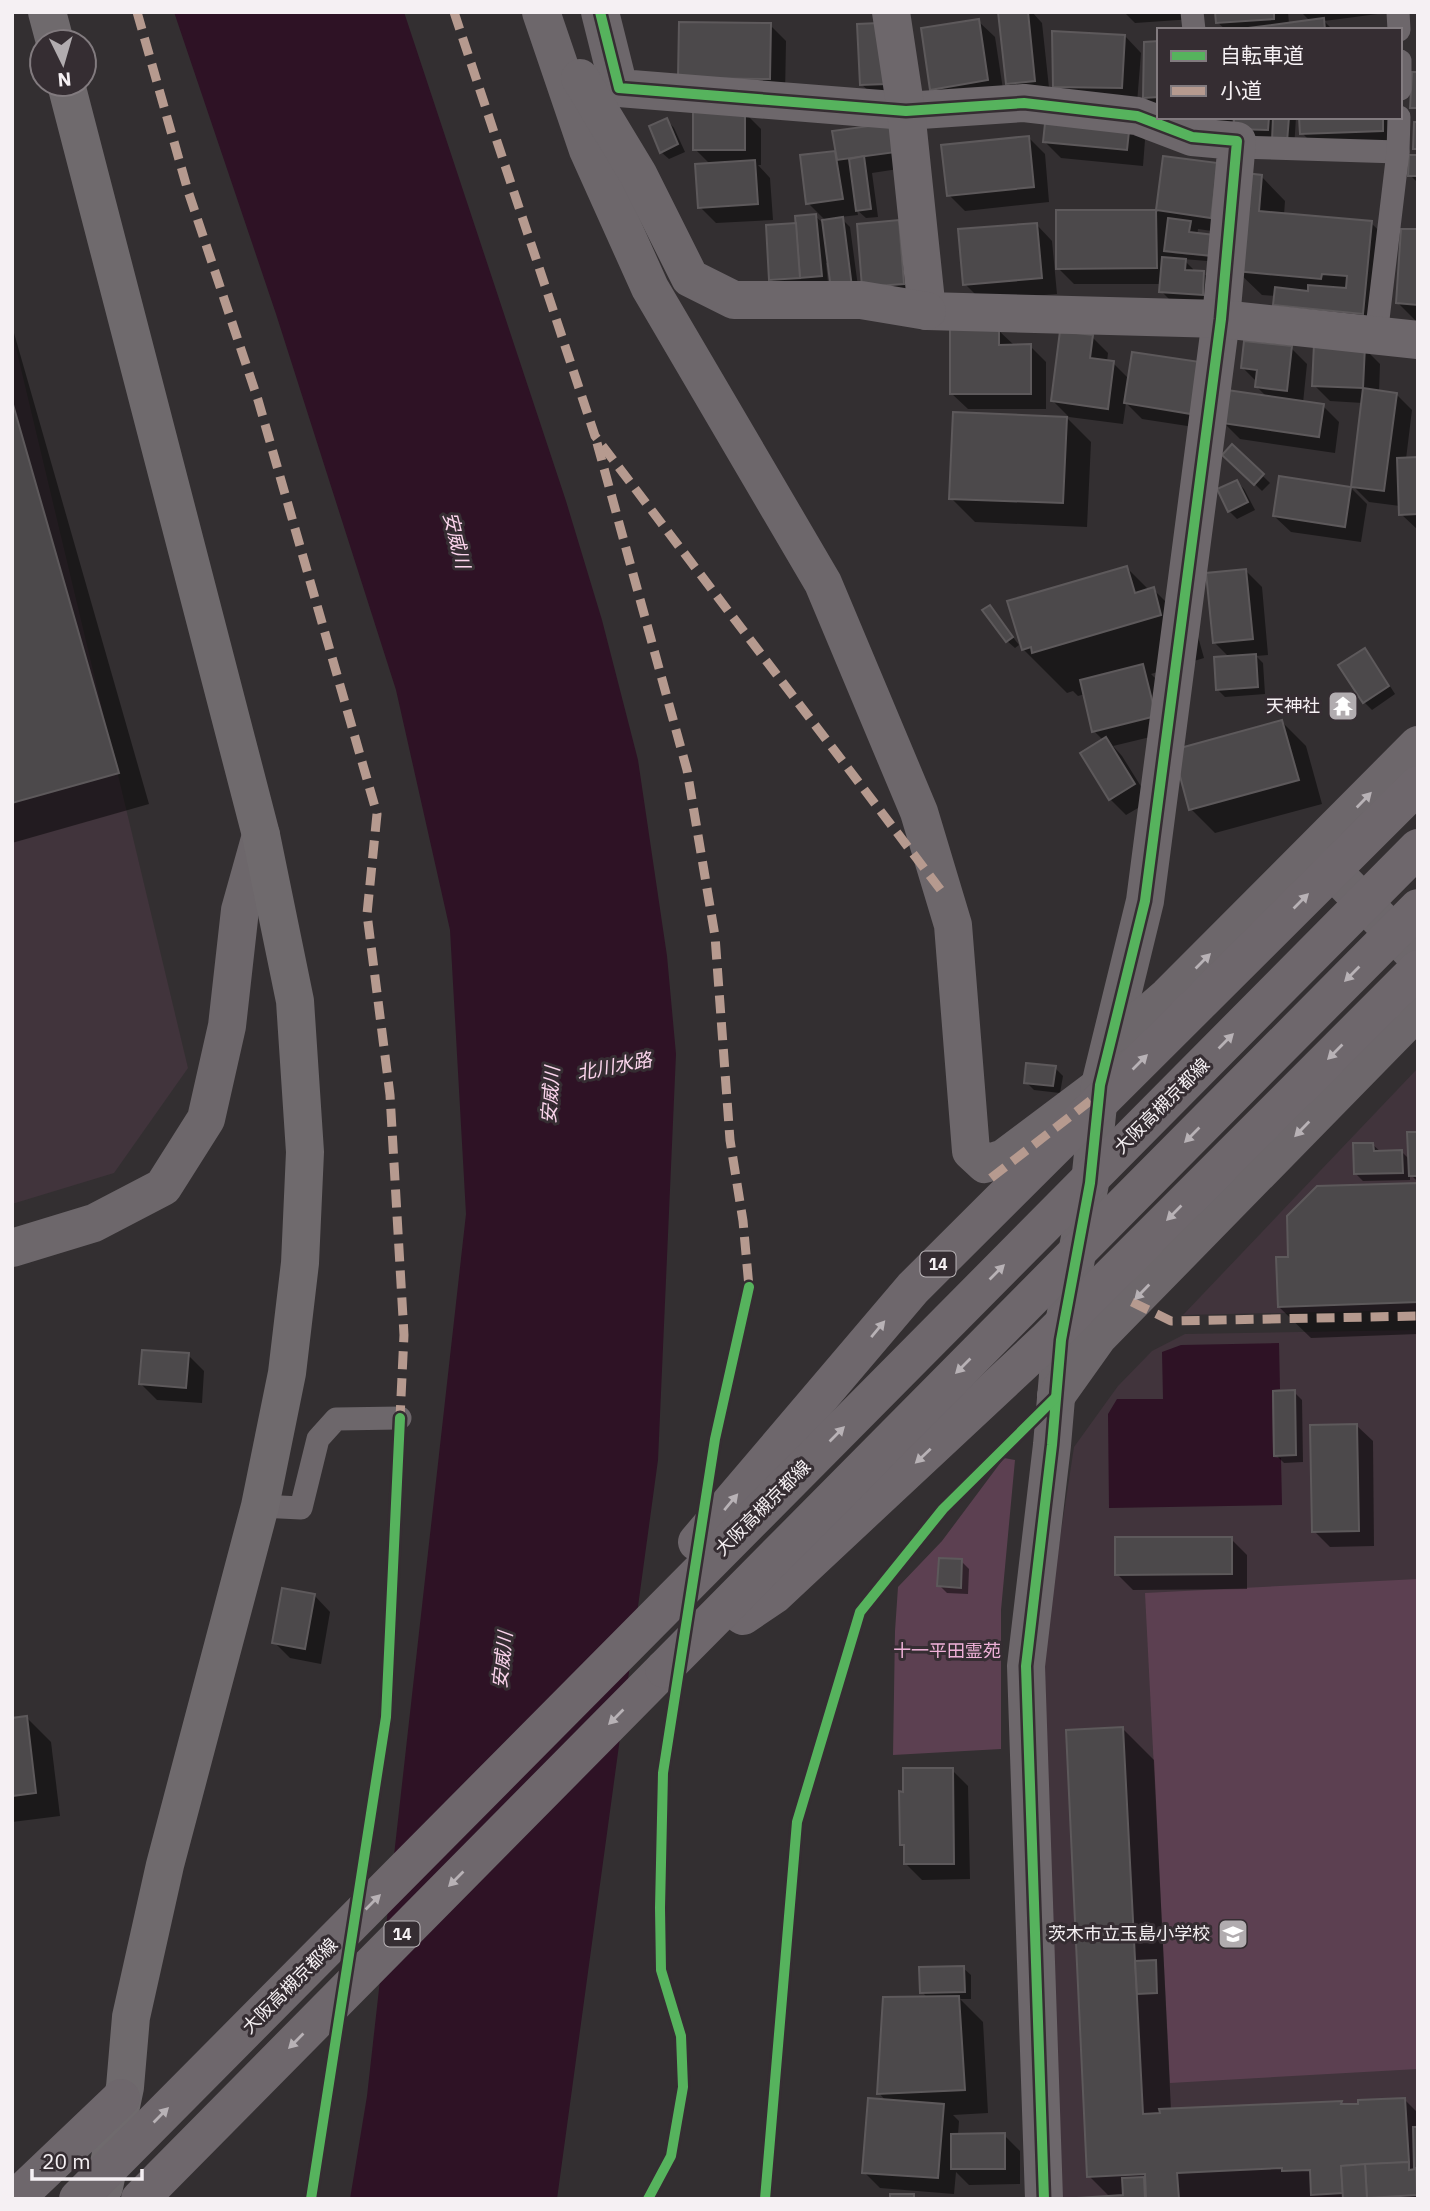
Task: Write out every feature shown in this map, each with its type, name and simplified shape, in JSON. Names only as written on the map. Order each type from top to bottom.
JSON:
[{"type":"main road","name":"14","points":[[496,1778],[913,1288],[1418,785]]},
{"type":"main road","name":"大阪高槻京都線","points":[[78,2199],[1418,848]]},
{"type":"main road","name":"14","points":[[141,2199],[1418,908]]},
{"type":"main road","name":"14","points":[[664,1669],[774,1595],[1046,1341],[1418,969]]},
{"type":"main road","points":[[15,2199],[121,2098]]},
{"type":"street","points":[[600,12],[619,88],[906,111],[1024,103],[1137,116],[1193,127],[1237,141],[1221,318],[1144,901],[1100,1085],[1090,1183],[1061,1340],[1052,1445],[1026,1666],[1044,2199]]},
{"type":"street","points":[[891,12],[906,111],[927,311]]},
{"type":"street","points":[[542,14],[638,174],[690,278],[734,300],[861,300],[927,311],[1221,318],[1418,340]]},
{"type":"street","points":[[542,14],[588,150],[650,288],[823,583],[919,813],[953,925],[971,1151],[985,1164],[1004,1158],[1100,1085]]},
{"type":"street","points":[[70,98],[261,835],[295,1001],[305,1152],[300,1263],[287,1373],[260,1506],[164,1865],[131,2017],[125,2087],[101,2199]]},
{"type":"street","points":[[1113,1034],[1144,1016],[1168,996],[1418,746]]},
{"type":"street","points":[[12,1248],[94,1223],[163,1187],[206,1119],[227,1026],[240,911],[261,835]]},
{"type":"street","points":[[1314,852],[1418,958]]},
{"type":"street","points":[[1055,1398],[1098,1337],[1418,1010]]},
{"type":"lane","points":[[1376,336],[1398,152],[1399,119]]},
{"type":"lane","points":[[1237,148],[1398,152]]},
{"type":"lane","points":[[260,1506],[301,1508],[318,1438],[336,1419],[400,1419]]},
{"type":"shaded area","points":[[12,331],[188,1068],[114,1173],[12,1204]]},
{"type":"shaded area","points":[[1418,1068],[1418,1310],[1183,1315]]},
{"type":"shaded area","name":"茨木市立玉島小学校","points":[[1418,1330],[1418,2199],[1055,2199],[1040,1669],[1074,1447],[1118,1386],[1152,1351],[1185,1334]]},
{"type":"green space","name":"十一平田霊苑","points":[[1004,1458],[1015,1460],[1001,1610],[1001,1749],[893,1755],[898,1587],[942,1541]]},
{"type":"green space","points":[[1418,1579],[1418,2069],[1170,2083],[1145,1593]]},
{"type":"water","points":[[174,12],[404,12],[566,501],[602,620],[638,760],[667,956],[676,1054],[658,1460],[557,2199],[350,2199],[367,2096],[466,1214],[450,930],[396,690],[276,314]]},
{"type":"water","points":[[1279,1343],[1280,1389],[1272,1390],[1273,1457],[1281,1458],[1282,1505],[1109,1508],[1108,1414],[1117,1399],[1163,1399],[1162,1352],[1181,1345]]},
{"type":"building","points":[[998,12],[1028,12],[1035,81],[1006,84]]},
{"type":"building","points":[[1215,12],[1274,12],[1274,19],[1216,23]]},
{"type":"building","points":[[1324,18],[1325,28],[1249,28]]},
{"type":"building","points":[[979,19],[988,80],[930,90],[921,28]]},
{"type":"building","points":[[679,22],[771,23],[770,79],[678,78]]},
{"type":"building","points":[[879,23],[887,84],[860,85],[857,24]]},
{"type":"building","points":[[1052,31],[1125,35],[1122,88],[1053,87]]},
{"type":"building","points":[[1157,41],[1157,97],[1143,98],[1144,42]]},
{"type":"building","points":[[1412,72],[1418,72],[1418,108],[1410,108]]},
{"type":"building","points":[[693,111],[745,111],[745,150],[693,150]]},
{"type":"building","points":[[1046,114],[1130,122],[1127,150],[1043,142]]},
{"type":"building","points":[[667,118],[678,144],[660,153],[649,126]]},
{"type":"building","points":[[1234,119],[1269,119],[1268,130],[1234,129]]},
{"type":"building","points":[[1273,119],[1289,119],[1287,142],[1272,141]]},
{"type":"building","points":[[1299,119],[1383,119],[1383,131],[1300,134]]},
{"type":"building","points":[[1414,122],[1418,122],[1418,149],[1413,149]]},
{"type":"building","points":[[891,123],[896,152],[837,160],[832,131]]},
{"type":"building","points":[[1029,136],[1034,187],[947,196],[941,145]]},
{"type":"building","points":[[835,151],[843,199],[806,204],[800,155]]},
{"type":"building","points":[[1409,155],[1418,155],[1418,176],[1408,176]]},
{"type":"building","points":[[864,156],[871,209],[856,211],[849,159]]},
{"type":"building","points":[[1163,156],[1218,163],[1211,218],[1156,210]]},
{"type":"building","points":[[755,160],[758,204],[698,208],[695,164]]},
{"type":"building","points":[[1245,173],[1262,175],[1259,211],[1372,221],[1363,314],[1273,305],[1275,287],[1308,291],[1308,285],[1346,288],[1347,276],[1322,274],[1321,279],[1236,271]]},
{"type":"building","points":[[1056,210],[1156,210],[1157,268],[1056,269]]},
{"type":"building","points":[[816,214],[822,276],[800,278],[795,216]]},
{"type":"building","points":[[843,217],[852,287],[831,289],[822,220]]},
{"type":"building","points":[[1168,218],[1191,221],[1189,232],[1214,235],[1212,256],[1164,251]]},
{"type":"building","points":[[899,220],[904,284],[862,287],[857,224]]},
{"type":"building","points":[[796,223],[800,278],[769,280],[766,225]]},
{"type":"building","points":[[1037,223],[1042,278],[963,285],[958,229]]},
{"type":"building","points":[[1401,229],[1417,229],[1418,305],[1396,303]]},
{"type":"building","points":[[1162,257],[1186,259],[1185,270],[1204,271],[1203,295],[1159,292]]},
{"type":"building","points":[[950,328],[999,328],[999,345],[1031,344],[1031,394],[950,394]]},
{"type":"building","points":[[1060,331],[1093,335],[1090,358],[1114,361],[1108,409],[1051,401]]},
{"type":"building","points":[[1244,341],[1292,346],[1287,391],[1255,387],[1257,370],[1241,368]]},
{"type":"building","points":[[1314,344],[1365,346],[1363,388],[1312,386]]},
{"type":"building","points":[[1132,352],[1200,362],[1191,414],[1124,403]]},
{"type":"building","points":[[1363,388],[1397,393],[1384,491],[1351,487]]},
{"type":"building","points":[[1227,390],[1324,404],[1319,437],[1222,423]]},
{"type":"building","points":[[12,401],[119,773],[12,803]]},
{"type":"building","points":[[953,412],[1067,417],[1063,503],[949,499]]},
{"type":"building","points":[[1232,444],[1264,474],[1254,485],[1222,455]]},
{"type":"building","points":[[1418,457],[1418,514],[1399,515],[1397,458]]},
{"type":"building","points":[[1279,476],[1351,487],[1345,527],[1273,516]]},
{"type":"building","points":[[1237,480],[1248,502],[1228,512],[1217,489]]},
{"type":"building","points":[[1127,566],[1135,593],[1154,587],[1161,615],[1032,653],[1031,647],[1022,650],[1007,601]]},
{"type":"building","points":[[1246,569],[1253,639],[1213,643],[1206,573]]},
{"type":"building","points":[[990,605],[1013,637],[1006,642],[982,610]]},
{"type":"building","points":[[1365,648],[1389,686],[1363,703],[1338,665]]},
{"type":"building","points":[[1256,654],[1258,687],[1216,690],[1214,657]]},
{"type":"building","points":[[1143,664],[1156,716],[1092,732],[1080,680]]},
{"type":"building","points":[[1282,720],[1299,780],[1189,810],[1173,750]]},
{"type":"building","points":[[1106,737],[1135,784],[1109,800],[1080,753]]},
{"type":"building","points":[[1026,1063],[1056,1066],[1053,1086],[1024,1083]]},
{"type":"building","points":[[1407,1132],[1418,1132],[1418,1176],[1409,1176]]},
{"type":"building","points":[[1353,1143],[1373,1143],[1374,1151],[1402,1150],[1403,1173],[1354,1174]]},
{"type":"building","points":[[1418,1183],[1418,1302],[1278,1307],[1276,1257],[1288,1257],[1287,1216],[1317,1186]]},
{"type":"building","points":[[142,1350],[189,1353],[186,1388],[139,1384]]},
{"type":"building","points":[[1295,1390],[1296,1455],[1274,1456],[1273,1391]]},
{"type":"building","points":[[1357,1424],[1359,1531],[1312,1532],[1310,1425]]},
{"type":"building","points":[[1115,1537],[1232,1537],[1232,1574],[1115,1575]]},
{"type":"building","points":[[939,1558],[962,1559],[961,1588],[937,1586]]},
{"type":"building","points":[[282,1588],[315,1594],[305,1649],[272,1643]]},
{"type":"building","points":[[27,1716],[36,1793],[12,1796],[12,1718]]},
{"type":"building","points":[[1123,1727],[1143,2114],[1160,2113],[1159,2109],[1342,2101],[1341,2104],[1358,2104],[1358,2100],[1405,2098],[1409,2162],[1341,2166],[1343,2193],[1311,2195],[1310,2170],[1282,2171],[1282,2168],[1177,2173],[1179,2199],[1146,2199],[1145,2174],[1087,2177],[1066,1730]]},
{"type":"building","points":[[903,1768],[953,1768],[954,1864],[904,1864],[904,1845],[900,1845],[899,1791],[903,1792]]},
{"type":"building","points":[[1156,1960],[1157,1993],[1137,1994],[1135,1961]]},
{"type":"building","points":[[964,1966],[965,1992],[920,1993],[919,1967]]},
{"type":"building","points":[[959,1996],[965,2090],[877,2094],[883,1997]]},
{"type":"building","points":[[868,2098],[944,2104],[938,2178],[862,2173]]},
{"type":"building","points":[[1413,2127],[1418,2127],[1418,2168],[1414,2168]]},
{"type":"building","points":[[1005,2133],[1005,2169],[951,2169],[951,2134]]},
{"type":"building","points":[[1409,2162],[1409,2170],[1416,2169],[1417,2195],[1367,2198],[1365,2164]]},
{"type":"building","points":[[1365,2164],[1367,2199],[1343,2199],[1341,2166]]},
{"type":"building","points":[[1144,2177],[1145,2199],[1061,2199],[1123,2195],[1122,2178]]},
{"type":"building","points":[[890,2194],[914,2194],[914,2199],[890,2199]]},
{"type":"marked path","points":[[137,12],[188,191],[258,400],[377,814],[367,914],[390,1095],[404,1335],[400,1418]]},
{"type":"marked path","points":[[454,12],[595,436],[943,893]]},
{"type":"marked path","points":[[597,443],[687,770],[715,936],[730,1140],[743,1221],[749,1287]]},
{"type":"marked path","points":[[991,1178],[1099,1094]]},
{"type":"marked path","points":[[1132,1302],[1171,1321],[1418,1316]]},
{"type":"cycle path","points":[[600,12],[619,88],[906,111],[1024,103],[1137,116],[1192,137],[1237,141],[1221,319],[1145,901],[1100,1085],[1090,1183],[1061,1340],[1052,1445],[1026,1666],[1044,2199]]},
{"type":"cycle path","points":[[648,2199],[671,2156],[683,2087],[681,2036],[661,1970],[663,1773],[715,1439],[749,1287]]},
{"type":"cycle path","points":[[765,2199],[797,1822],[860,1612],[943,1509],[1055,1398]]},
{"type":"cycle path","points":[[311,2199],[386,1717],[400,1418]]},
{"type":"place","name":"天神社","points":[[1343,706]]},
{"type":"place","name":"茨木市立玉島小学校","points":[[1233,1934]]},
{"type":"water label","name":"安威川","points":[[457,540]]},
{"type":"water label","name":"北川水路","points":[[614,1066]]},
{"type":"water label","name":"安威川","points":[[550,1095]]},
{"type":"water label","name":"安威川","points":[[502,1660]]}]
